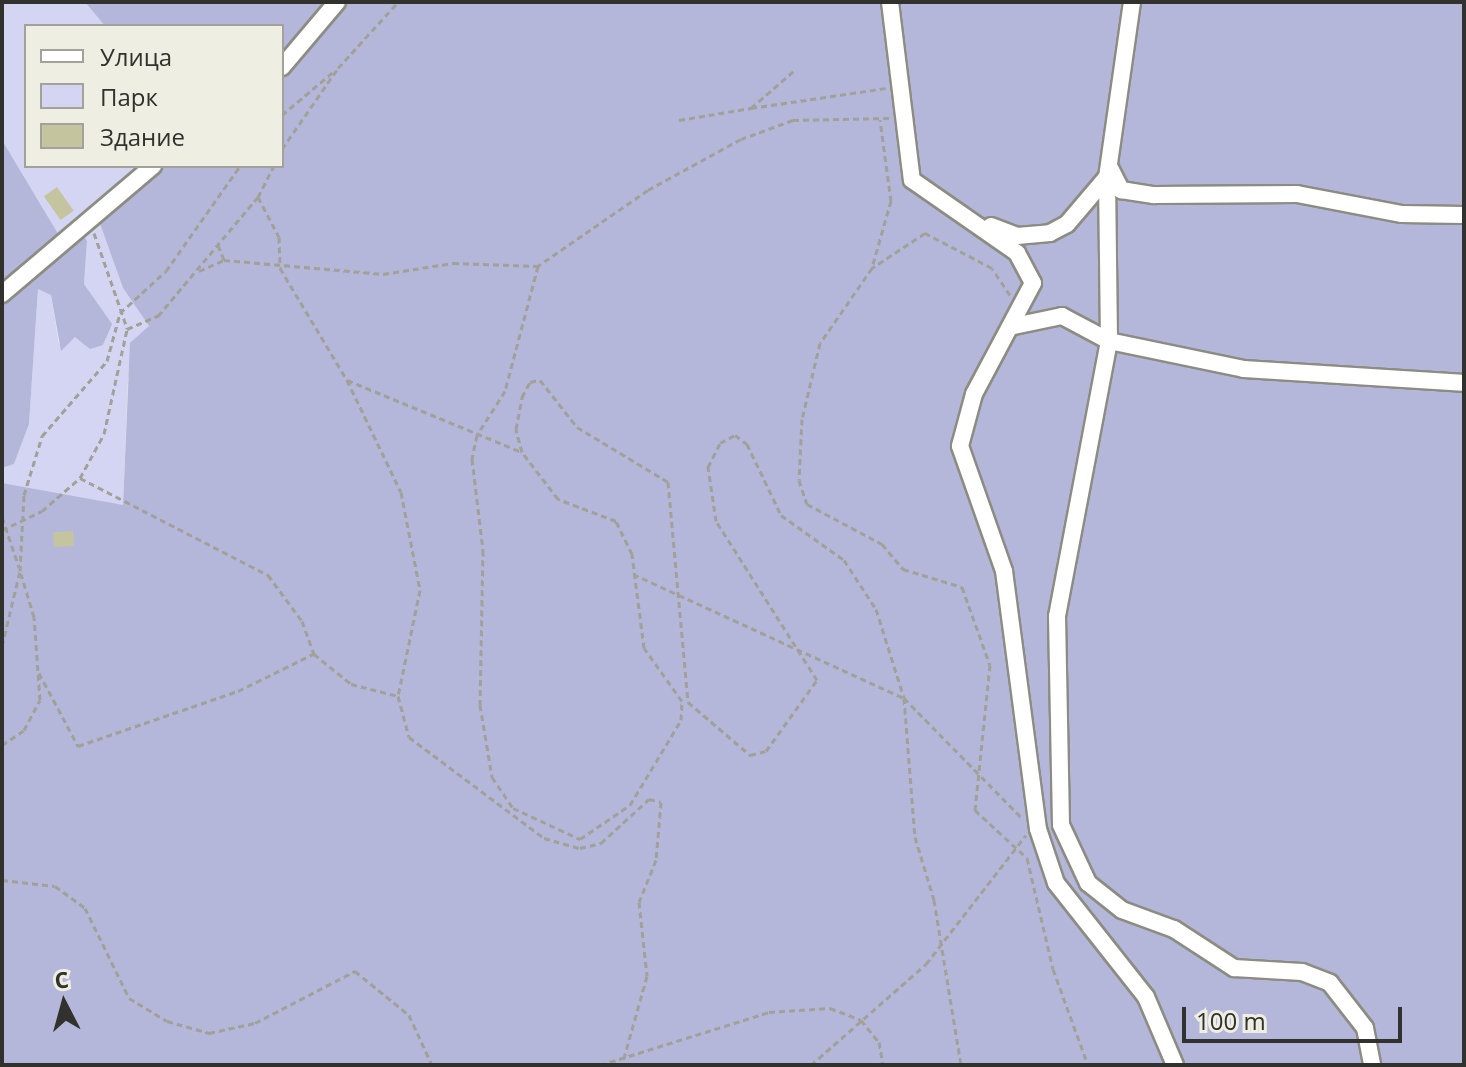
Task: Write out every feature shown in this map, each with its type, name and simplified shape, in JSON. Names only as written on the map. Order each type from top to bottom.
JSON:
[{"type":"street","points":[[284,65],[337,2]]},
{"type":"street","points":[[890,2],[897,87],[912,180],[971,219],[1029,265],[1030,298],[974,394],[960,446],[1004,571],[1033,831],[1056,883],[1146,997],[1175,1065]]},
{"type":"street","points":[[1132,2],[1108,172],[1109,341],[1057,616],[1061,825],[1088,883],[1122,910],[1174,929],[1234,968],[1302,972],[1330,983],[1365,1028],[1372,1065]]},
{"type":"street","points":[[2,294],[90,214],[150,168]]},
{"type":"street","points":[[1108,172],[1121,190],[1154,195],[1297,194],[1402,214],[1464,215]]},
{"type":"street","points":[[971,219],[1017,236],[1050,233],[1067,224],[1108,172]]},
{"type":"street","points":[[1014,326],[1062,316],[1109,341],[1244,369],[1464,383]]},
{"type":"path","points":[[284,146],[338,68],[398,2]]},
{"type":"path","points":[[284,113],[338,68]]},
{"type":"path","points":[[751,108],[796,69]]},
{"type":"path","points":[[679,120],[897,87]]},
{"type":"path","points":[[195,272],[224,260],[280,268],[383,274],[453,263],[538,266],[648,190],[741,139],[793,120],[880,120],[901,115]]},
{"type":"path","points":[[872,268],[891,201],[880,120]]},
{"type":"path","points":[[2,646],[20,571],[23,521],[42,436],[107,361],[120,313],[166,271],[239,168]]},
{"type":"path","points":[[127,329],[158,316],[258,197],[273,168]]},
{"type":"path","points":[[258,197],[279,237],[280,268],[347,380],[401,492],[420,590],[398,696],[409,737],[544,838],[580,848],[601,843],[649,799],[661,802],[656,860],[639,902],[647,976],[622,1065]]},
{"type":"path","points":[[2,530],[23,521],[80,478],[104,434],[127,329],[90,214]]},
{"type":"path","points":[[1013,304],[992,268],[937,236],[901,244],[872,268],[820,343],[802,419],[799,480],[807,504],[882,544],[903,569],[962,587],[990,665],[975,810],[1027,858],[1053,969],[1088,1065]]},
{"type":"path","points":[[218,245],[224,260]]},
{"type":"path","points":[[538,266],[505,391],[477,435],[480,705],[492,777],[513,808],[580,839],[630,805],[681,720],[682,701],[644,648],[633,574],[616,521],[558,499],[522,452],[516,429],[522,397],[530,382],[540,380],[577,427],[668,482],[688,702],[750,755],[766,751],[814,692],[807,655],[716,521],[708,467],[729,436],[747,444],[781,515],[857,575],[904,698],[915,837],[943,943],[961,1065]]},
{"type":"path","points":[[347,380],[522,452]]},
{"type":"path","points":[[80,478],[268,575],[302,621],[314,654],[351,684],[398,696]]},
{"type":"path","points":[[2,517],[20,571],[39,673],[78,746],[238,691],[314,654]]},
{"type":"path","points":[[633,574],[904,698],[1033,831],[1015,849],[943,943],[811,1065]]},
{"type":"path","points":[[2,745],[33,717],[39,673]]},
{"type":"path","points":[[2,880],[55,886],[85,908],[129,998],[167,1021],[209,1033],[255,1023],[355,971],[409,1015],[432,1065]]},
{"type":"path","points":[[600,1065],[769,1012],[830,1008],[861,1020],[879,1042],[883,1065]]},
{"type":"green space","points":[[2,2],[85,2],[103,24],[24,24],[24,168],[149,168],[60,237],[2,140]]},
{"type":"green space","points":[[98,218],[123,288],[149,326],[128,379],[123,506],[2,483],[2,468],[14,464],[29,424],[38,289],[45,286],[51,295],[59,344],[75,337],[103,345],[111,324],[84,284],[87,241],[78,225]]},
{"type":"shaded area","points":[[85,2],[1464,2],[1464,1065],[2,1065],[2,483],[123,505],[130,343],[149,326],[123,288],[98,218],[78,225],[87,241],[84,284],[112,324],[103,345],[90,349],[75,337],[61,351],[51,295],[38,289],[29,424],[14,464],[2,468],[2,140],[60,237],[149,168],[284,168],[284,24],[103,24]]},
{"type":"building","points":[[57,187],[74,211],[61,220],[44,196]]},
{"type":"building","points":[[73,531],[74,546],[54,547],[53,532]]}]
